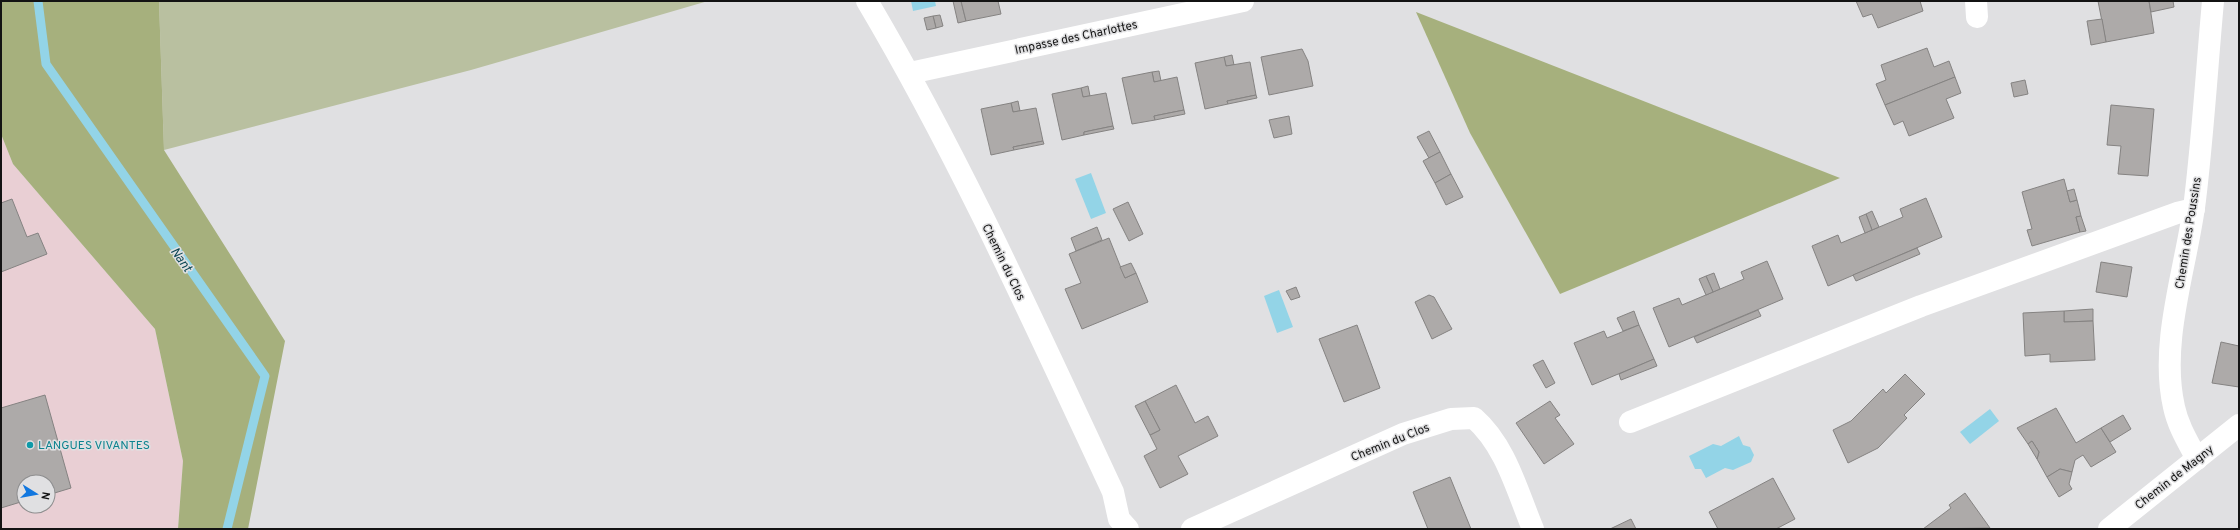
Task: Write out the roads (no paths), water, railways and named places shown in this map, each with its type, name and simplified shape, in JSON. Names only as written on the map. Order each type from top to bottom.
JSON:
[{"type":"street","name":"Chemin du Clos","points":[[867,1],[910,73],[1073,406],[1113,492],[1119,519],[1128,529]]},
{"type":"street","name":"Impasse des Charlottes","points":[[910,73],[1243,1]]},
{"type":"street","name":"Chemin des Poussins","points":[[2197,459],[2181,430],[2174,407],[2170,378],[2171,339],[2194,210],[2213,1]]},
{"type":"street","points":[[1630,422],[1921,306],[2177,213],[2194,210]]},
{"type":"street","name":"Chemin du Clos","points":[[1192,529],[1403,434],[1451,419],[1474,418],[1487,429],[1502,455],[1533,529]]},
{"type":"street","name":"Chemin de Magny","points":[[2109,529],[2239,425]]},
{"type":"water","points":[[911,1],[935,1],[936,6],[913,11]]},
{"type":"water","points":[[1091,173],[1106,213],[1091,219],[1075,179]]},
{"type":"water","points":[[1279,290],[1293,327],[1277,333],[1264,296]]},
{"type":"water","points":[[1990,409],[1999,421],[1970,444],[1960,432]]},
{"type":"water","points":[[1739,436],[1743,445],[1750,447],[1754,455],[1751,462],[1733,470],[1725,468],[1706,478],[1701,469],[1695,469],[1689,456],[1713,444],[1721,446]]},
{"type":"waterway","name":"Nant","points":[[38,1],[46,64],[265,376],[227,529]]},
{"type":"place","name":"LANGUES VIVANTES","points":[[30,445]]}]
